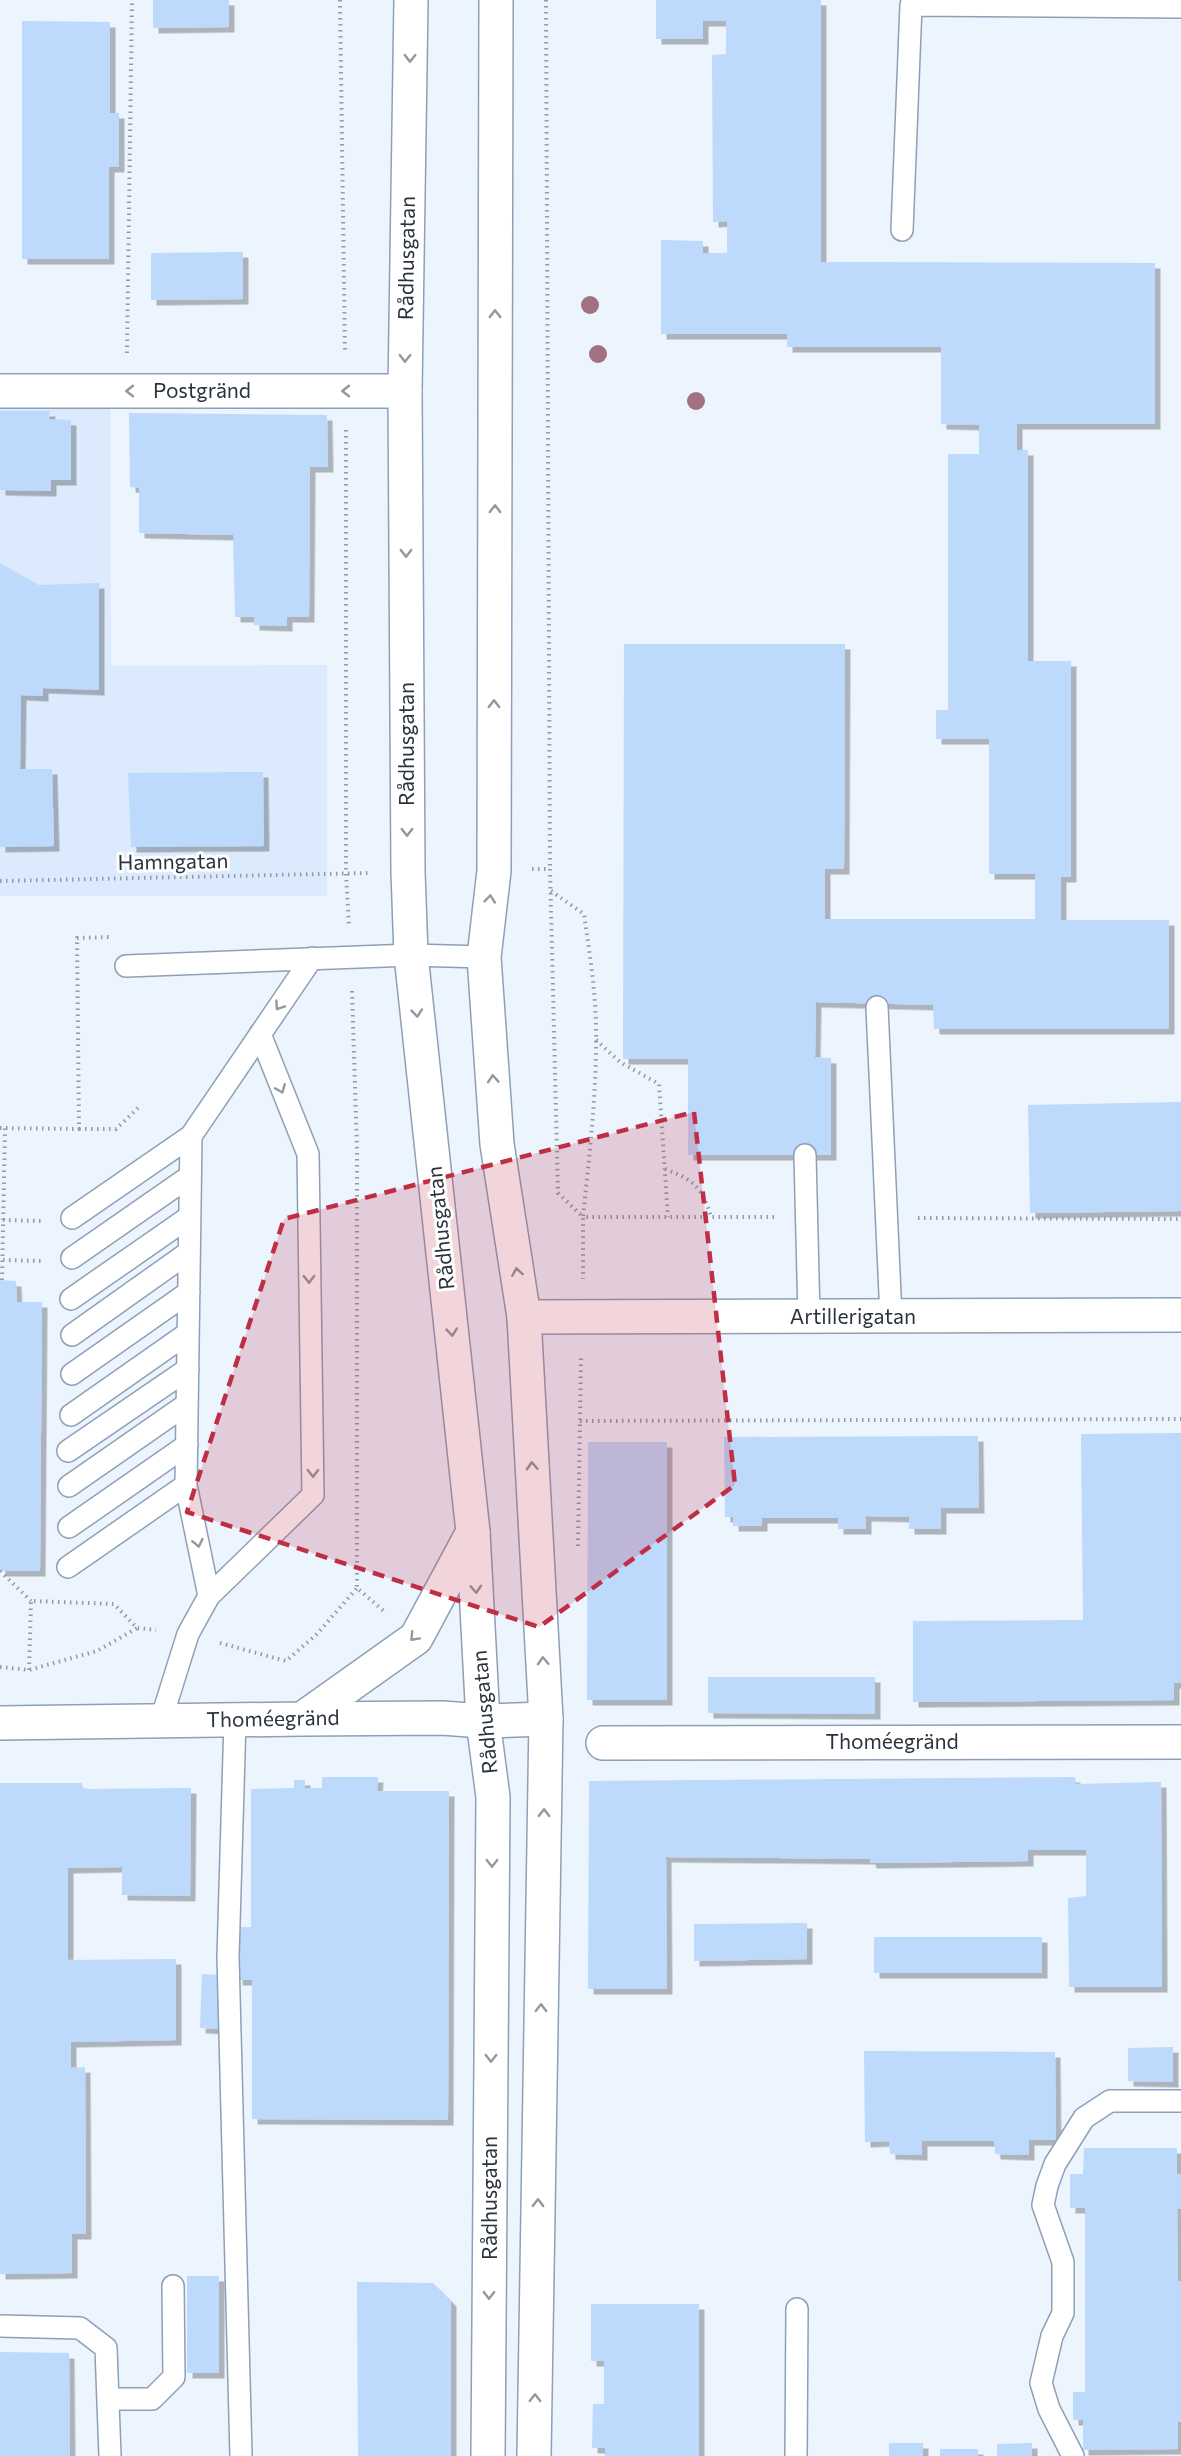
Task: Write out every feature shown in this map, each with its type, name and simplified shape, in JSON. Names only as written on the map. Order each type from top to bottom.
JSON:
[{"type":"main road","name":"Rådhusgatan","points":[[411,0],[405,391],[408,860],[411,955],[473,1532],[483,1721],[493,1797],[488,2456]]},
{"type":"main road","points":[[496,0],[494,871],[484,957],[498,1144],[524,1317],[546,1719],[534,2456]]},
{"type":"main road","name":"Postgränd","points":[[0,391],[405,391]]},
{"type":"main road","name":"Artillerigatan","points":[[524,1317],[1181,1315]]},
{"type":"main road","points":[[302,1719],[416,1638],[473,1532]]},
{"type":"main road","name":"Thoméegränd","points":[[0,1723],[161,1720],[441,1718],[483,1721],[546,1719]]},
{"type":"main road","name":"Thoméegränd","points":[[603,1743],[1181,1742]]},
{"type":"lane","points":[[902,230],[911,5],[1181,7]]},
{"type":"lane","points":[[130,966],[411,955],[484,957]]},
{"type":"lane","points":[[72,1218],[190,1136],[312,958]]},
{"type":"lane","points":[[877,1006],[891,1317]]},
{"type":"lane","points":[[161,1720],[188,1634],[209,1596],[313,1495],[308,1154],[260,1034]]},
{"type":"lane","points":[[190,1136],[186,1485],[209,1596]]},
{"type":"lane","points":[[805,1155],[808,1317]]},
{"type":"lane","points":[[72,1258],[190,1176]]},
{"type":"lane","points":[[71,1299],[189,1217]]},
{"type":"lane","points":[[72,1335],[189,1252]]},
{"type":"lane","points":[[72,1374],[189,1292]]},
{"type":"lane","points":[[71,1415],[188,1333]]},
{"type":"lane","points":[[68,1451],[188,1369]]},
{"type":"lane","points":[[69,1486],[187,1404]]},
{"type":"lane","points":[[69,1527],[187,1444]]},
{"type":"lane","points":[[68,1568],[186,1485]]},
{"type":"lane","points":[[235,1720],[228,1957],[241,2456]]},
{"type":"lane","points":[[1073,2456],[1049,2409],[1041,2383],[1052,2336],[1063,2313],[1063,2262],[1043,2205],[1047,2186],[1055,2164],[1084,2118],[1110,2101],[1181,2101]]},
{"type":"lane","points":[[108,2399],[152,2399],[174,2377],[173,2286]]},
{"type":"lane","points":[[796,2456],[797,2309]]},
{"type":"lane","points":[[0,2326],[80,2328],[106,2348],[110,2456]]},
{"type":"path","points":[[127,363],[132,0]]},
{"type":"path","points":[[340,0],[345,361]]},
{"type":"path","points":[[546,0],[550,869]]},
{"type":"path","points":[[346,430],[346,873],[357,1150],[357,1588],[416,1638]]},
{"type":"path","name":"Hamngatan","points":[[0,881],[346,873]]},
{"type":"path","points":[[550,891],[584,914],[593,977],[597,1040],[584,1217]]},
{"type":"path","points":[[78,1129],[77,938],[131,936],[130,966]]},
{"type":"path","points":[[597,1040],[620,1062],[659,1084],[668,1217]]},
{"type":"path","points":[[2,1280],[2,1128],[116,1129],[138,1108]]},
{"type":"path","points":[[665,1169],[696,1184],[705,1198],[711,1217]]},
{"type":"path","points":[[3,1220],[43,1221]]},
{"type":"path","points":[[3,1260],[42,1261]]},
{"type":"path","points":[[580,1421],[1181,1419]]},
{"type":"path","points":[[0,1571],[31,1601]]},
{"type":"path","points":[[0,1667],[29,1670],[40,1667],[97,1650],[137,1628]]},
{"type":"highlighted area","points":[[694,1112],[735,1485],[539,1627],[187,1512],[284,1219]]},
{"type":"shaded area","points":[[0,404],[110,404],[111,666],[327,665],[327,896],[0,896]]},
{"type":"building","points":[[153,0],[229,0],[229,27],[153,28]]},
{"type":"building","points":[[656,0],[821,0],[821,262],[1155,263],[1155,424],[1017,424],[1017,450],[1028,450],[1028,661],[1071,661],[1071,877],[1061,877],[1061,920],[1169,920],[1169,1029],[934,1029],[933,1005],[816,1002],[815,1057],[831,1058],[831,1155],[688,1155],[688,1059],[623,1059],[624,644],[845,644],[844,869],[825,869],[825,919],[1035,919],[1035,874],[989,874],[989,739],[936,739],[936,710],[948,710],[948,454],[979,454],[979,425],[941,424],[941,347],[787,347],[787,334],[661,334],[661,240],[703,241],[703,253],[727,253],[727,221],[713,222],[712,55],[726,54],[726,21],[703,21],[703,39],[656,39]]},
{"type":"building","points":[[22,21],[110,22],[110,113],[119,113],[119,167],[109,167],[109,259],[22,259]]},
{"type":"building","points":[[243,252],[243,299],[151,300],[151,253]]},
{"type":"building","points":[[0,411],[50,411],[49,419],[71,420],[71,480],[51,480],[51,491],[0,490]]},
{"type":"building","points":[[129,413],[327,415],[328,467],[310,467],[309,617],[287,617],[287,626],[254,625],[254,617],[235,617],[233,535],[139,533],[139,488],[130,487]]},
{"type":"building","points":[[0,563],[39,585],[99,583],[99,690],[43,688],[43,696],[21,695],[20,769],[52,769],[54,846],[0,847]]},
{"type":"building","points":[[263,772],[264,846],[131,847],[128,773]]},
{"type":"building","points":[[1181,1102],[1181,1211],[1030,1213],[1028,1105]]},
{"type":"building","points":[[0,1280],[16,1281],[17,1302],[42,1302],[40,1571],[0,1571]]},
{"type":"building","points":[[1181,1433],[1181,1683],[1174,1683],[1174,1700],[913,1702],[913,1621],[1083,1620],[1081,1434]]},
{"type":"building","points":[[978,1436],[979,1508],[941,1508],[941,1529],[909,1529],[909,1517],[866,1516],[866,1529],[838,1529],[838,1518],[762,1518],[762,1526],[733,1526],[733,1517],[725,1517],[724,1437]]},
{"type":"building","points":[[588,1442],[667,1442],[667,1700],[587,1700]]},
{"type":"building","points":[[708,1677],[875,1677],[875,1714],[708,1713]]},
{"type":"building","points":[[322,1777],[378,1777],[377,1791],[449,1791],[448,2120],[252,2119],[252,1980],[237,1980],[238,1927],[251,1927],[251,1789],[294,1788],[294,1780],[305,1780],[305,1788],[322,1788]]},
{"type":"building","points":[[1075,1777],[1076,1784],[1161,1782],[1162,1987],[1069,1987],[1068,1898],[1086,1896],[1086,1850],[1028,1850],[1028,1861],[871,1863],[870,1859],[666,1857],[667,1989],[588,1989],[589,1781]]},
{"type":"building","points":[[0,1783],[82,1783],[83,1789],[191,1788],[190,1896],[122,1895],[122,1867],[68,1868],[68,1960],[176,1959],[176,2040],[71,2042],[71,2068],[85,2067],[86,2234],[72,2234],[72,2273],[0,2274]]},
{"type":"building","points":[[807,1923],[807,1959],[694,1961],[694,1924]]},
{"type":"building","points":[[874,1937],[1042,1937],[1042,1973],[874,1973]]},
{"type":"building","points":[[202,1974],[223,1975],[222,2029],[200,2028]]},
{"type":"building","points":[[1173,2047],[1173,2082],[1128,2081],[1128,2048]]},
{"type":"building","points":[[864,2051],[1055,2052],[1056,2140],[1029,2140],[1029,2155],[995,2154],[994,2141],[922,2141],[922,2155],[890,2154],[889,2141],[865,2142]]},
{"type":"building","points":[[1084,2148],[1177,2148],[1177,2174],[1181,2174],[1181,2209],[1177,2209],[1178,2281],[1181,2281],[1181,2422],[1178,2422],[1178,2449],[1083,2450],[1083,2420],[1073,2420],[1073,2392],[1085,2392],[1085,2208],[1070,2208],[1070,2174],[1083,2174]]},
{"type":"building","points":[[187,2276],[219,2276],[219,2373],[187,2373]]},
{"type":"building","points":[[357,2282],[433,2283],[451,2301],[451,2456],[358,2456]]},
{"type":"building","points":[[591,2304],[699,2304],[699,2456],[605,2456],[605,2448],[592,2448],[593,2404],[604,2404],[604,2361],[591,2361]]},
{"type":"building","points":[[0,2352],[69,2353],[70,2456],[0,2456]]},
{"type":"building","points":[[889,2443],[923,2443],[923,2456],[889,2456]]},
{"type":"building","points":[[1032,2443],[1032,2456],[997,2456],[997,2444]]},
{"type":"building","points":[[940,2449],[978,2449],[978,2456],[940,2456]]}]
